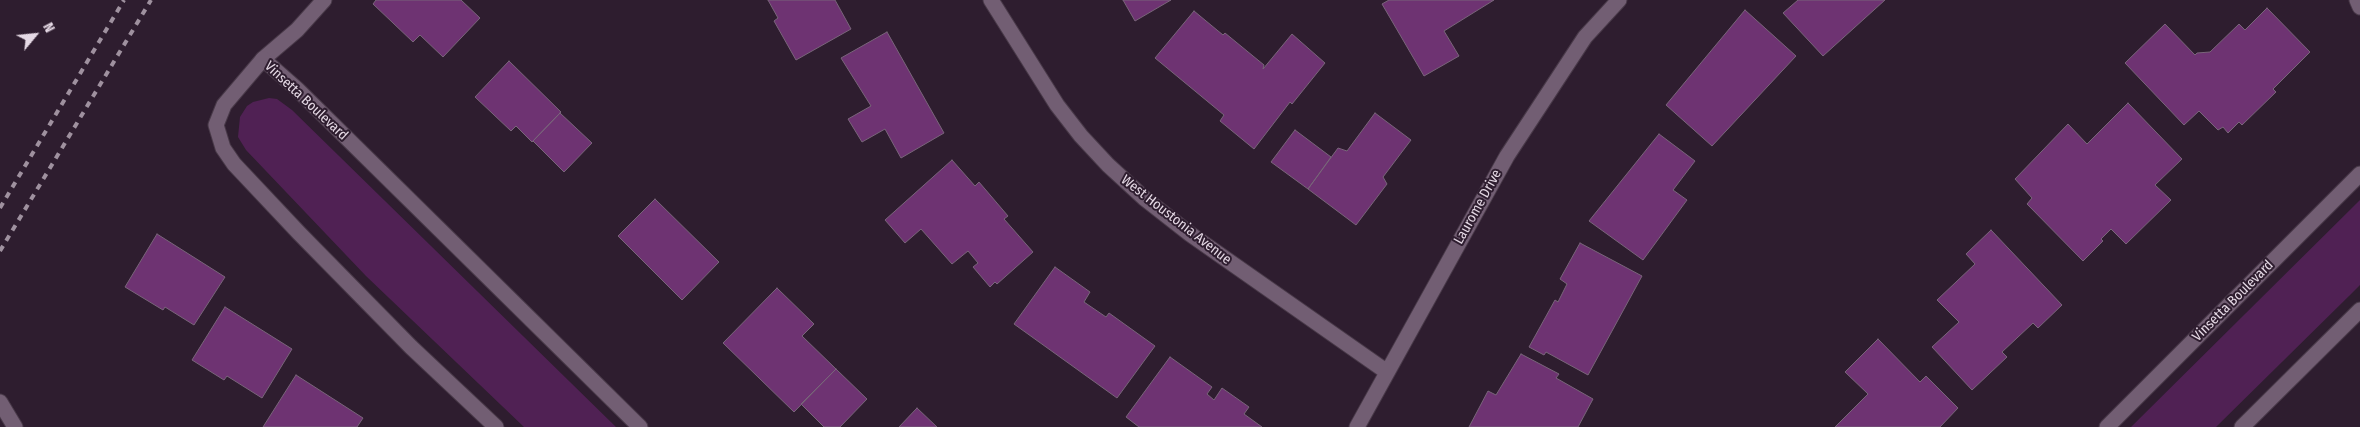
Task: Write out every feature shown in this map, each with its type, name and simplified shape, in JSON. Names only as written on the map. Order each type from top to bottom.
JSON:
[{"type":"street","points":[[263,59],[297,30],[324,0]]},
{"type":"street","name":"West Houstonia Avenue","points":[[991,0],[1057,105],[1081,136],[1108,165],[1144,198],[1190,234],[1387,372]]},
{"type":"street","name":"Laurome Drive","points":[[1356,427],[1506,156],[1585,37],[1619,0]]},
{"type":"street","points":[[2357,0],[2360,7]]},
{"type":"street","name":"Vinsetta Boulevard","points":[[496,427],[411,346],[299,234],[234,164],[223,148],[216,125],[224,105],[263,59],[297,89],[640,427]]},
{"type":"street","name":"Vinsetta Boulevard","points":[[2107,427],[2360,174]]},
{"type":"street","points":[[2242,427],[2360,310]]},
{"type":"street","points":[[0,402],[15,427]]},
{"type":"shaded area","points":[[269,98],[277,99],[292,110],[616,427],[524,427],[366,276],[246,150],[238,137],[240,117],[247,106],[253,102]]},
{"type":"shaded area","points":[[2360,200],[2360,285],[2349,296],[2216,427],[2131,427]]},
{"type":"building","points":[[376,0],[461,0],[480,18],[443,57],[420,35],[413,42],[373,4]]},
{"type":"building","points":[[768,0],[835,0],[851,29],[796,60],[774,21],[778,18]]},
{"type":"building","points":[[1123,0],[1171,0],[1135,21]]},
{"type":"building","points":[[1389,0],[1494,0],[1444,31],[1459,56],[1424,76],[1382,4]]},
{"type":"building","points":[[1798,0],[1885,0],[1823,56],[1783,13]]},
{"type":"building","points":[[2267,8],[2310,52],[2273,89],[2276,92],[2242,125],[2239,122],[2228,133],[2223,127],[2218,130],[2199,111],[2184,125],[2125,63],[2165,24],[2195,55],[2197,53],[2210,52],[2239,24],[2245,30]]},
{"type":"building","points":[[1745,10],[1796,56],[1712,146],[1666,105]]},
{"type":"building","points":[[1194,11],[1223,35],[1225,33],[1264,65],[1263,69],[1292,34],[1325,63],[1292,104],[1290,102],[1254,149],[1220,121],[1224,115],[1155,58]]},
{"type":"building","points":[[887,32],[944,133],[901,158],[885,129],[862,142],[848,119],[871,106],[841,58]]},
{"type":"building","points":[[509,61],[561,112],[532,142],[516,126],[511,131],[475,97]]},
{"type":"building","points":[[2128,103],[2182,159],[2155,185],[2171,200],[2126,244],[2111,229],[2101,239],[2103,241],[2083,261],[2027,204],[2032,198],[2015,179],[2068,124],[2087,144]]},
{"type":"building","points":[[560,113],[592,143],[564,172],[533,141]]},
{"type":"building","points":[[1375,113],[1411,140],[1383,177],[1387,184],[1356,225],[1308,189],[1338,148],[1347,151]]},
{"type":"building","points":[[1295,130],[1331,157],[1308,189],[1271,162]]},
{"type":"building","points":[[1659,134],[1695,161],[1673,190],[1687,200],[1643,260],[1589,221]]},
{"type":"building","points":[[952,160],[975,186],[979,182],[1008,216],[1004,219],[1033,252],[997,284],[995,282],[990,287],[973,267],[978,263],[968,251],[952,264],[921,229],[905,243],[885,220]]},
{"type":"building","points":[[655,199],[719,262],[682,300],[618,236]]},
{"type":"building","points":[[1991,230],[2062,305],[2038,328],[2033,323],[2002,352],[2007,357],[1972,390],[1932,347],[1959,322],[1937,300],[1975,264],[1966,254]]},
{"type":"building","points":[[157,234],[225,277],[194,325],[165,307],[163,310],[125,287]]},
{"type":"building","points":[[1580,243],[1642,276],[1588,375],[1546,352],[1544,355],[1529,347],[1555,300],[1558,302],[1567,284],[1560,279]]},
{"type":"building","points":[[1055,267],[1090,292],[1084,302],[1106,317],[1109,313],[1155,346],[1117,398],[1014,324]]},
{"type":"building","points":[[777,288],[814,324],[802,336],[836,369],[794,412],[723,343]]},
{"type":"building","points":[[225,307],[292,349],[262,398],[227,376],[224,380],[192,360]]},
{"type":"building","points":[[1878,339],[1920,382],[1926,376],[1958,408],[1940,427],[1835,427],[1868,394],[1845,372]]},
{"type":"building","points":[[1521,354],[1559,374],[1556,378],[1593,399],[1578,427],[1469,427],[1488,391],[1496,395]]},
{"type":"building","points":[[1170,357],[1212,387],[1207,394],[1214,400],[1222,388],[1249,407],[1244,414],[1262,427],[1139,427],[1126,417]]},
{"type":"building","points":[[836,369],[867,399],[840,427],[824,427],[801,404]]},
{"type":"building","points":[[296,375],[363,418],[357,427],[263,427]]},
{"type":"building","points":[[917,408],[937,427],[899,427]]},
{"type":"railway","points":[[0,208],[124,0]]},
{"type":"railway","points":[[0,251],[151,0]]}]
